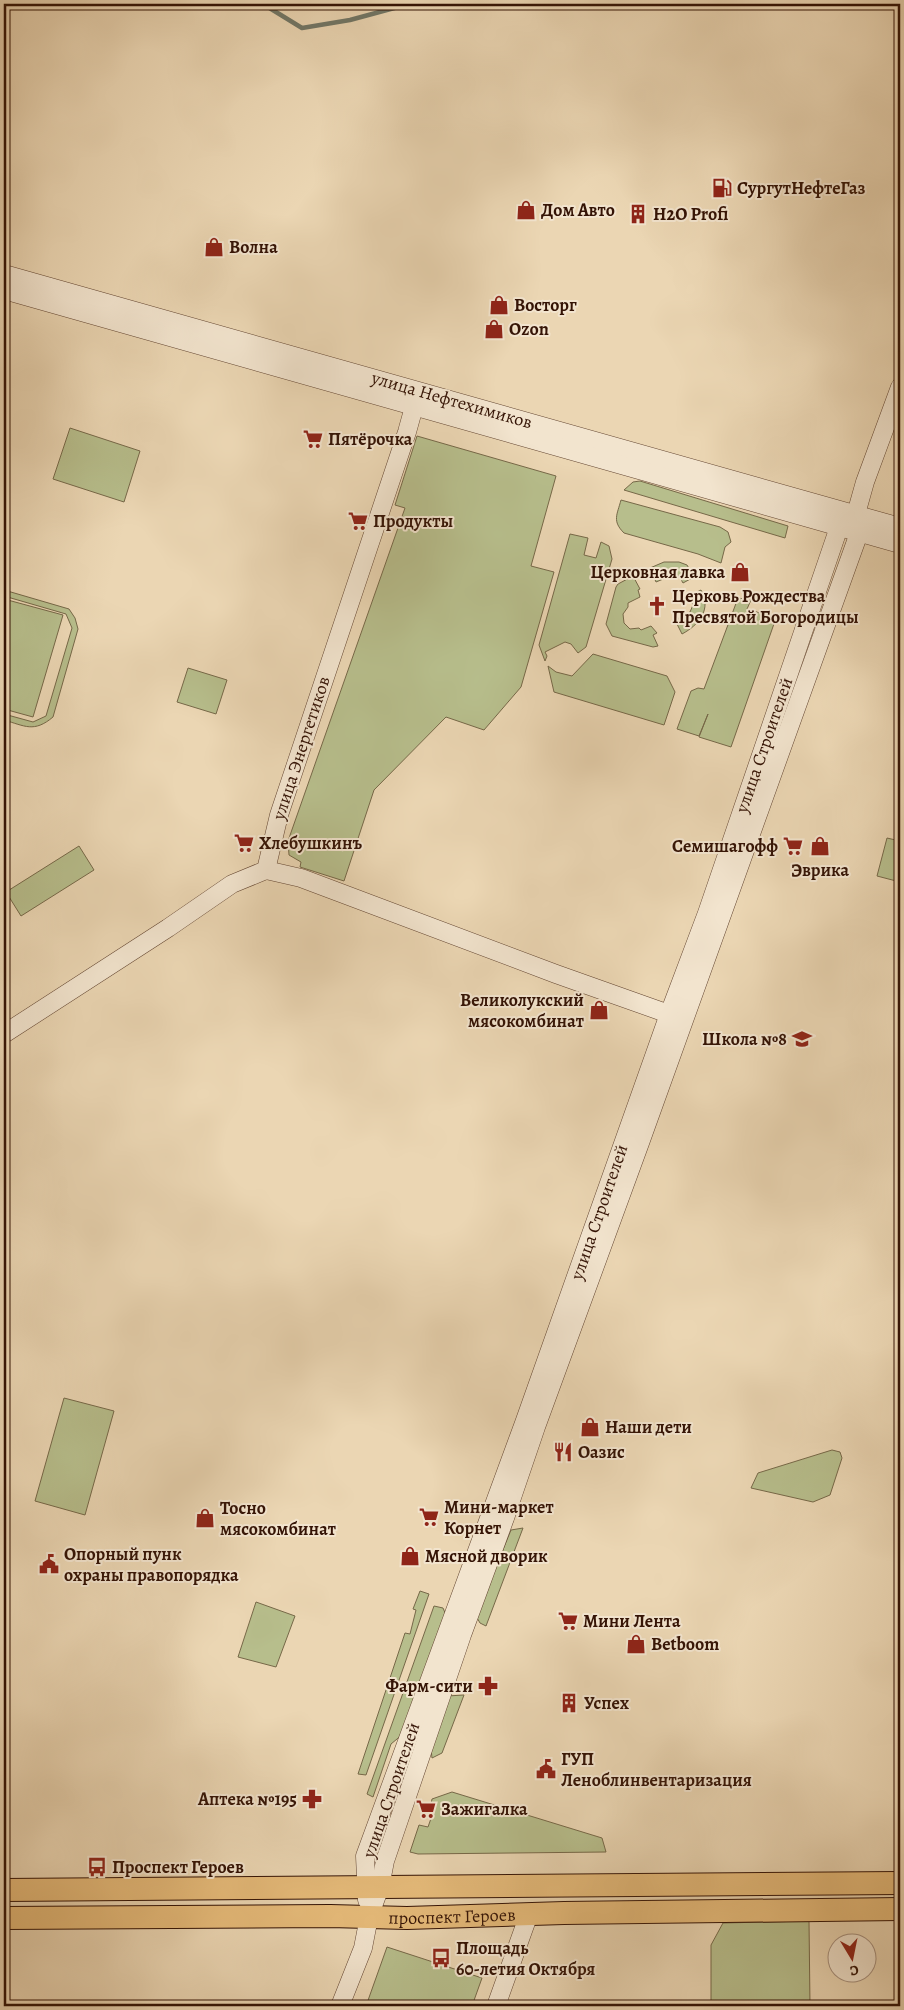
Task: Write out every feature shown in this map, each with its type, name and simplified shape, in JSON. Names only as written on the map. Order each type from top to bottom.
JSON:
[{"type":"main road","name":"проспект Героев","points":[[4,1890],[900,1883]]},
{"type":"main road","name":"проспект Героев","points":[[4,1918],[369,1917],[900,1909]]},
{"type":"street","name":"улица Нефтехимиков","points":[[4,274],[416,398],[900,527]]},
{"type":"street","points":[[4,290],[416,398],[900,544]]},
{"type":"street","name":"улица Строителей","points":[[340,2006],[363,1948],[373,1886],[385,1861],[677,1017],[859,533],[856,514],[865,482],[900,386]]},
{"type":"street","name":"улица Энергетиков","points":[[266,870],[279,815],[416,398]]},
{"type":"street","points":[[839,527],[856,514]]},
{"type":"street","name":"улица Строителей","points":[[677,1017],[710,905],[839,527]]},
{"type":"street","points":[[4,1034],[168,928],[232,884],[266,870],[300,878],[556,974],[677,1017]]},
{"type":"street","points":[[496,2006],[529,1914]]},
{"type":"green space","points":[[70,428],[140,451],[124,502],[53,479]]},
{"type":"green space","points":[[417,436],[556,476],[531,566],[554,572],[521,687],[484,730],[446,717],[374,790],[344,881],[300,867],[301,862],[289,855],[288,841],[405,508],[395,505]]},
{"type":"green space","points":[[640,481],[788,526],[785,538],[624,490],[633,482]]},
{"type":"green space","points":[[621,500],[720,527],[728,532],[731,542],[725,547],[721,563],[698,554],[624,533],[617,521]]},
{"type":"green space","points":[[570,534],[588,538],[584,555],[596,558],[601,542],[609,546],[612,559],[586,647],[578,653],[571,644],[565,642],[545,652],[547,656],[545,661],[539,645]]},
{"type":"green space","points":[[664,562],[679,562],[687,565],[694,577],[683,583],[679,576],[673,575],[656,582],[650,568]]},
{"type":"green space","points":[[633,576],[640,589],[638,590],[640,597],[628,603],[628,607],[623,614],[624,623],[630,629],[639,628],[641,630],[651,626],[657,633],[653,635],[658,646],[653,647],[612,636],[606,624],[616,587]]},
{"type":"green space","points":[[4,590],[69,609],[75,618],[78,629],[53,717],[35,727],[4,720],[4,714],[33,722],[46,716],[72,628],[66,614],[4,596]]},
{"type":"green space","points":[[701,590],[705,604],[702,616],[694,626],[682,634],[675,620],[690,612],[693,605],[689,596]]},
{"type":"green space","points":[[738,598],[751,600],[747,609],[776,618],[731,747],[699,737],[708,714],[699,736],[677,729],[691,691],[698,688],[704,689]]},
{"type":"green space","points":[[4,599],[63,615],[33,717],[4,709]]},
{"type":"green space","points":[[593,654],[667,676],[675,692],[664,725],[554,692],[548,666],[556,672],[572,676]]},
{"type":"green space","points":[[188,668],[227,680],[216,714],[177,702]]},
{"type":"green space","points":[[887,838],[900,841],[900,882],[877,876]]},
{"type":"green space","points":[[79,846],[94,870],[21,916],[6,892]]},
{"type":"green space","points":[[64,1398],[114,1411],[85,1515],[35,1501]]},
{"type":"green space","points":[[832,1450],[840,1452],[842,1458],[830,1495],[813,1502],[751,1488],[758,1473]]},
{"type":"green space","points":[[523,1528],[486,1626],[480,1623],[476,1616],[511,1530]]},
{"type":"green space","points":[[420,1591],[429,1594],[366,1775],[358,1774],[405,1633],[410,1634],[416,1610],[413,1609]]},
{"type":"green space","points":[[256,1602],[295,1616],[276,1667],[238,1657]]},
{"type":"green space","points":[[434,1606],[443,1608],[446,1615],[403,1734],[391,1744],[373,1797],[367,1794]]},
{"type":"green space","points":[[464,1695],[442,1753],[432,1758],[431,1749],[447,1696]]},
{"type":"green space","points":[[452,1792],[602,1838],[606,1852],[418,1854],[410,1852],[419,1825],[428,1827],[435,1807],[431,1804],[432,1799]]},
{"type":"green space","points":[[809,1921],[810,2006],[711,2006],[711,1945],[723,1923]]},
{"type":"green space","points":[[387,1947],[482,1978],[472,2006],[366,2006]]},
{"type":"waterway","points":[[263,4],[302,28],[350,20],[409,4]]},
{"type":"place","name":"СургутНефтеГаз","points":[[722,188]]},
{"type":"place","name":"Дом Авто","points":[[526,210]]},
{"type":"place","name":"H2O Profi","points":[[638,214]]},
{"type":"place","name":"Волна","points":[[214,247]]},
{"type":"place","name":"Восторг","points":[[499,305]]},
{"type":"place","name":"Ozon","points":[[494,329]]},
{"type":"place","name":"Пятёрочка","points":[[313,439]]},
{"type":"place","name":"Продукты","points":[[358,521]]},
{"type":"place","name":"Церковная лавка","points":[[740,572]]},
{"type":"place","name":"Церковь Рождества Пресвятой Богородицы","points":[[657,606]]},
{"type":"place","name":"Хлебушкинъ","points":[[244,843]]},
{"type":"place","name":"Семишагофф","points":[[793,846]]},
{"type":"place","name":"Эврика","points":[[820,846]]},
{"type":"place","name":"Великолукский мясокомбинат","points":[[599,1010]]},
{"type":"place","name":"Школа №8","points":[[802,1039]]},
{"type":"place","name":"Наши дети","points":[[590,1427]]},
{"type":"place","name":"Оазис","points":[[563,1452]]},
{"type":"place","name":"Мини-маркет Корнет","points":[[429,1517]]},
{"type":"place","name":"Тосно мясокомбинат","points":[[205,1518]]},
{"type":"place","name":"Мясной дворик","points":[[410,1556]]},
{"type":"place","name":"Опорный пунк охраны правопорядка","points":[[49,1564]]},
{"type":"place","name":"Мини Лента","points":[[568,1621]]},
{"type":"place","name":"Betboom","points":[[636,1644]]},
{"type":"place","name":"Фарм-сити","points":[[488,1686]]},
{"type":"place","name":"Успех","points":[[569,1703]]},
{"type":"place","name":"ГУП Леноблинвентаризация","points":[[546,1769]]},
{"type":"place","name":"Аптека №195","points":[[312,1799]]},
{"type":"place","name":"Зажигалка","points":[[426,1809]]},
{"type":"place","name":"Проспект Героев","points":[[97,1867]]},
{"type":"place","name":"Площадь 60-летия Октября","points":[[441,1958]]}]
